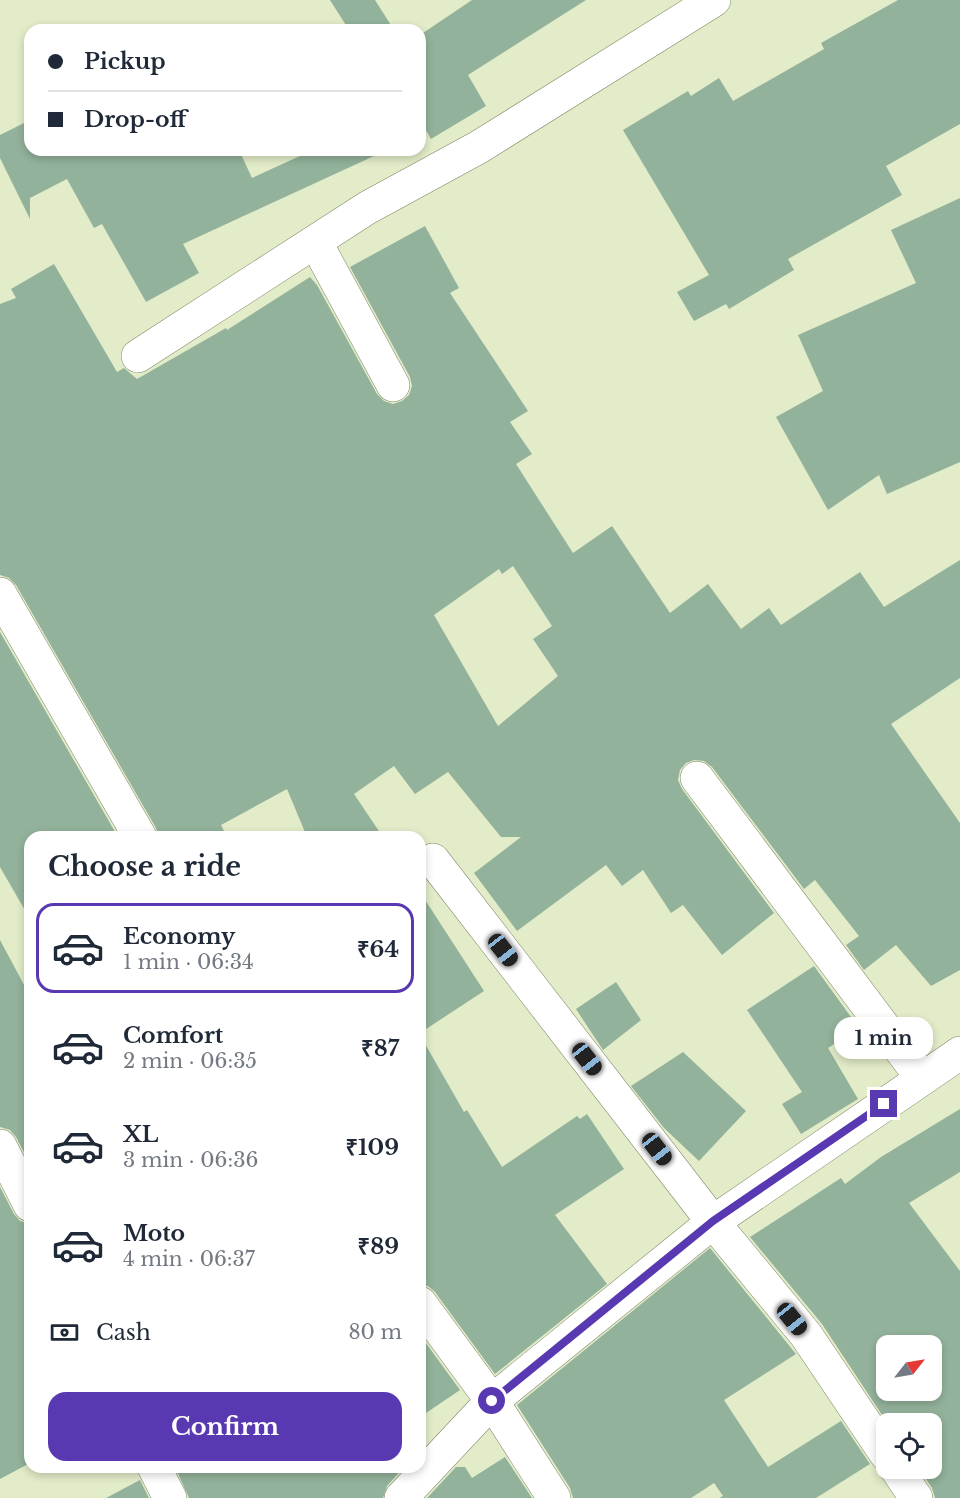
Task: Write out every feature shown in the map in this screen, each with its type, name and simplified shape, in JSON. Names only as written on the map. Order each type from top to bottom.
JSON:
[{"type":"street","points":[[138,356],[367,208],[478,147],[714,0]]},
{"type":"street","points":[[315,243],[393,385]]},
{"type":"street","points":[[0,594],[137,831]]},
{"type":"street","points":[[697,778],[922,1078]]},
{"type":"street","points":[[433,860],[713,1221],[806,1335],[876,1439]]},
{"type":"street","points":[[426,1471],[492,1401],[713,1221],[960,1053]]},
{"type":"street","points":[[0,1146],[24,1193]]},
{"type":"street","points":[[426,1311],[492,1401],[554,1498]]},
{"type":"street","points":[[157,1473],[170,1498]]},
{"type":"street","points":[[401,1498],[424,1473]]},
{"type":"street","points":[[903,1479],[916,1498]]},
{"type":"building","points":[[330,0],[375,0],[390,24],[345,24]]},
{"type":"building","points":[[472,0],[586,0],[468,75],[486,106],[431,139],[426,130],[426,31]]},
{"type":"building","points":[[898,0],[960,0],[960,124],[886,166],[902,195],[788,259],[794,270],[729,309],[726,304],[694,321],[677,292],[709,275],[623,130],[688,91],[691,96],[719,78],[733,101],[824,49],[821,43]]},
{"type":"building","points":[[24,123],[24,156],[242,156],[252,178],[300,156],[374,156],[183,244],[199,273],[146,302],[102,224],[94,228],[67,179],[30,198],[30,219],[0,158],[0,135]]},
{"type":"building","points":[[960,198],[960,462],[887,494],[879,475],[828,510],[776,417],[823,391],[798,335],[916,283],[891,230]]},
{"type":"building","points":[[425,226],[459,288],[450,293],[528,411],[510,422],[532,454],[516,464],[573,553],[612,526],[670,613],[708,584],[741,629],[769,608],[781,625],[860,572],[884,607],[960,560],[960,678],[891,724],[960,823],[960,970],[931,986],[896,945],[864,970],[846,945],[859,936],[815,880],[804,889],[712,767],[704,761],[694,760],[686,763],[680,770],[678,780],[682,789],[774,913],[722,955],[683,905],[671,913],[643,870],[622,886],[606,865],[517,931],[474,873],[521,837],[501,837],[448,772],[415,794],[394,766],[354,794],[379,831],[304,831],[287,789],[221,825],[224,831],[157,831],[16,585],[9,578],[0,575],[0,304],[16,298],[11,289],[54,264],[117,372],[124,368],[137,379],[226,328],[227,330],[310,277],[317,285],[377,394],[384,401],[393,404],[409,395],[412,386],[410,377],[350,267]],"holes":[[[513,566],[552,626],[533,639],[558,676],[498,726],[434,615],[499,569],[502,574]]]},
{"type":"building","points":[[0,632],[115,831],[24,831],[24,909],[0,867]]},
{"type":"building","points":[[426,901],[484,991],[426,1029]]},
{"type":"building","points":[[0,940],[24,985],[24,1152],[10,1130],[0,1127]]},
{"type":"building","points":[[814,966],[859,1028],[828,1048],[858,1099],[801,1134],[782,1104],[802,1092],[747,1010]]},
{"type":"building","points":[[616,982],[641,1020],[603,1050],[576,1009]]},
{"type":"building","points":[[426,1046],[464,1112],[467,1110],[502,1167],[577,1116],[580,1119],[587,1114],[624,1169],[555,1215],[607,1284],[495,1374],[435,1292],[426,1286]]},
{"type":"building","points":[[683,1052],[746,1111],[699,1161],[664,1128],[631,1086]]},
{"type":"building","points":[[960,1109],[960,1172],[909,1203],[960,1271],[960,1498],[935,1498],[926,1479],[942,1479],[942,1413],[881,1413],[822,1324],[750,1237],[841,1178],[845,1184],[881,1157]]},
{"type":"building","points":[[0,1187],[14,1214],[24,1222],[24,1466],[0,1479]]},
{"type":"building","points":[[710,1248],[796,1354],[724,1400],[768,1467],[841,1421],[870,1464],[816,1498],[719,1498],[723,1496],[714,1483],[691,1498],[573,1498],[570,1488],[517,1405]]},
{"type":"building","points":[[426,1343],[460,1390],[426,1413]]},
{"type":"building","points":[[505,1457],[532,1498],[427,1498],[456,1467],[465,1467],[472,1478]]},
{"type":"building","points":[[178,1473],[399,1473],[387,1486],[383,1498],[189,1498]]},
{"type":"building","points":[[140,1480],[149,1498],[106,1498]]},
{"type":"route","points":[[492,1401],[713,1221],[884,1104]]}]
